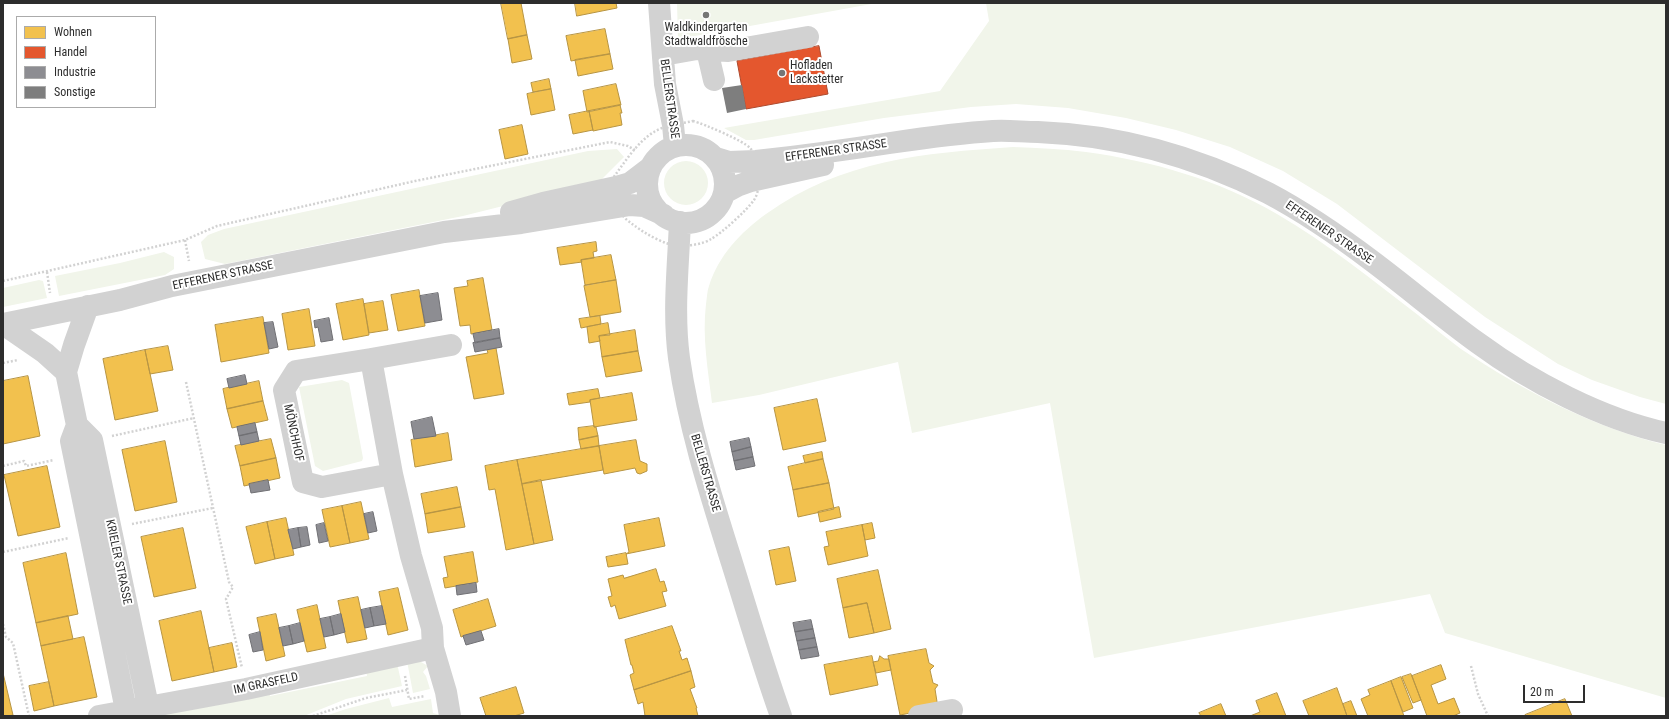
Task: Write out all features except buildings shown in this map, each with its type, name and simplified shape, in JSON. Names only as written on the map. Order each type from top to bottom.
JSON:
[{"type":"street","name":"BELLERSTRASSE","points":[[660,3],[665,84],[673,125],[675,146]]},
{"type":"street","points":[[663,55],[697,49],[728,51],[808,36]]},
{"type":"street","points":[[707,50],[714,80]]},
{"type":"street","name":"EFFERENER STRASSE","points":[[716,158],[729,162],[996,130],[1068,133],[1103,138],[1169,154],[1202,164],[1268,193],[1319,224],[1376,264],[1479,344],[1541,384],[1609,415],[1650,430],[1666,433]]},
{"type":"street","points":[[675,146],[697,146],[716,158],[722,169],[725,181],[724,193],[720,204],[712,212],[703,219],[692,222],[672,219],[656,208],[650,198],[648,182],[651,167],[657,158],[665,151],[675,146]]},
{"type":"street","name":"EFFERENER STRASSE","points":[[724,193],[736,186],[755,158]]},
{"type":"street","name":"EFFERENER STRASSE","points":[[3,324],[172,286],[444,232],[521,223],[614,198],[630,183],[651,167]]},
{"type":"street","name":"EFFERENER STRASSE","points":[[614,198],[630,205],[644,206],[672,219]]},
{"type":"street","name":"BELLERSTRASSE","points":[[672,219],[679,246],[676,292],[676,325],[679,358],[691,422],[719,522],[781,716]]},
{"type":"street","name":"KRIELER STRASSE","points":[[88,306],[66,372],[77,425],[72,441],[98,521],[148,706]]},
{"type":"street","points":[[3,324],[45,353],[66,372]]},
{"type":"street","name":"MÖNCHHOF","points":[[392,474],[322,487],[303,482],[284,390],[296,371],[451,345]]},
{"type":"street","points":[[370,359],[392,474],[411,556],[432,628],[433,648],[446,692],[450,716]]},
{"type":"street","points":[[77,425],[92,440]]},
{"type":"street","name":"KRIELER STRASSE","points":[[92,440],[98,521],[126,710]]},
{"type":"street","name":"IM GRASFELD","points":[[99,716],[246,689],[433,648]]},
{"type":"street","points":[[919,716],[952,710]]},
{"type":"path","points":[[693,122],[706,125],[755,158],[754,200],[735,220],[711,240],[679,246],[665,242],[639,230],[624,219],[614,198],[613,178],[635,150],[646,137],[655,131],[673,125],[693,122]]},
{"type":"path","points":[[3,281],[185,240],[217,226],[415,181],[610,142],[628,146],[635,150]]},
{"type":"path","points":[[47,272],[51,299]]},
{"type":"path","points":[[186,382],[229,582],[233,587],[226,599],[246,689]]},
{"type":"path","points":[[92,440],[194,418]]},
{"type":"path","points":[[3,466],[24,461],[26,466],[58,459]]},
{"type":"path","points":[[3,552],[75,537],[72,527],[98,521],[123,516],[125,525],[213,508]]},
{"type":"path","points":[[3,624],[6,637],[13,643],[29,716]]},
{"type":"path","points":[[401,654],[409,699],[446,692]]},
{"type":"path","points":[[1471,666],[1478,694],[1488,716]]},
{"type":"path","points":[[313,716],[366,698],[407,690]]},
{"type":"shaded area","points":[[677,3],[877,3],[678,39]]},
{"type":"shaded area","points":[[986,3],[1666,3],[1666,404],[1640,397],[1592,380],[1558,364],[1485,317],[1337,204],[1283,171],[1230,147],[1176,130],[1126,118],[1068,108],[1016,104],[971,107],[884,118],[754,140],[746,140],[724,128],[940,91],[989,21]]},
{"type":"shaded area","points":[[1013,147],[1077,151],[1136,161],[1184,174],[1232,191],[1277,214],[1314,237],[1366,275],[1461,349],[1509,379],[1585,418],[1666,445],[1666,698],[1445,633],[1430,594],[1094,658],[1050,403],[912,433],[898,362],[759,395],[712,403],[706,354],[705,329],[708,288],[718,264],[739,237],[756,221],[795,196],[824,182],[884,162],[947,152]]},
{"type":"shaded area","points":[[617,149],[624,157],[599,182],[463,216],[225,264],[205,259],[201,242],[208,235],[224,229],[588,151]]},
{"type":"shaded area","points":[[682,161],[690,161],[702,167],[708,179],[708,187],[702,199],[690,205],[682,205],[670,199],[664,187],[664,179],[670,167]]},
{"type":"shaded area","points":[[164,252],[174,257],[174,269],[165,275],[59,296],[55,276],[120,263]]},
{"type":"shaded area","points":[[39,280],[43,281],[47,298],[3,307],[3,288]]},
{"type":"shaded area","points":[[342,380],[349,383],[363,458],[362,461],[323,471],[315,466],[299,387]]},
{"type":"shaded area","points":[[407,661],[421,662],[428,666],[423,672],[426,676],[430,689],[413,693]]},
{"type":"shaded area","points":[[397,663],[402,686],[346,699],[304,716],[151,716],[269,690],[270,696],[367,676],[366,670]]},
{"type":"shaded area","points":[[389,698],[392,707],[431,699],[433,713],[440,716],[325,716],[346,709]]},
{"type":"place","name":"Waldkindergarten Stadtwaldfrösche","points":[[706,15]]},
{"type":"place","name":"Hofladen Lackstetter","points":[[782,73]]}]
